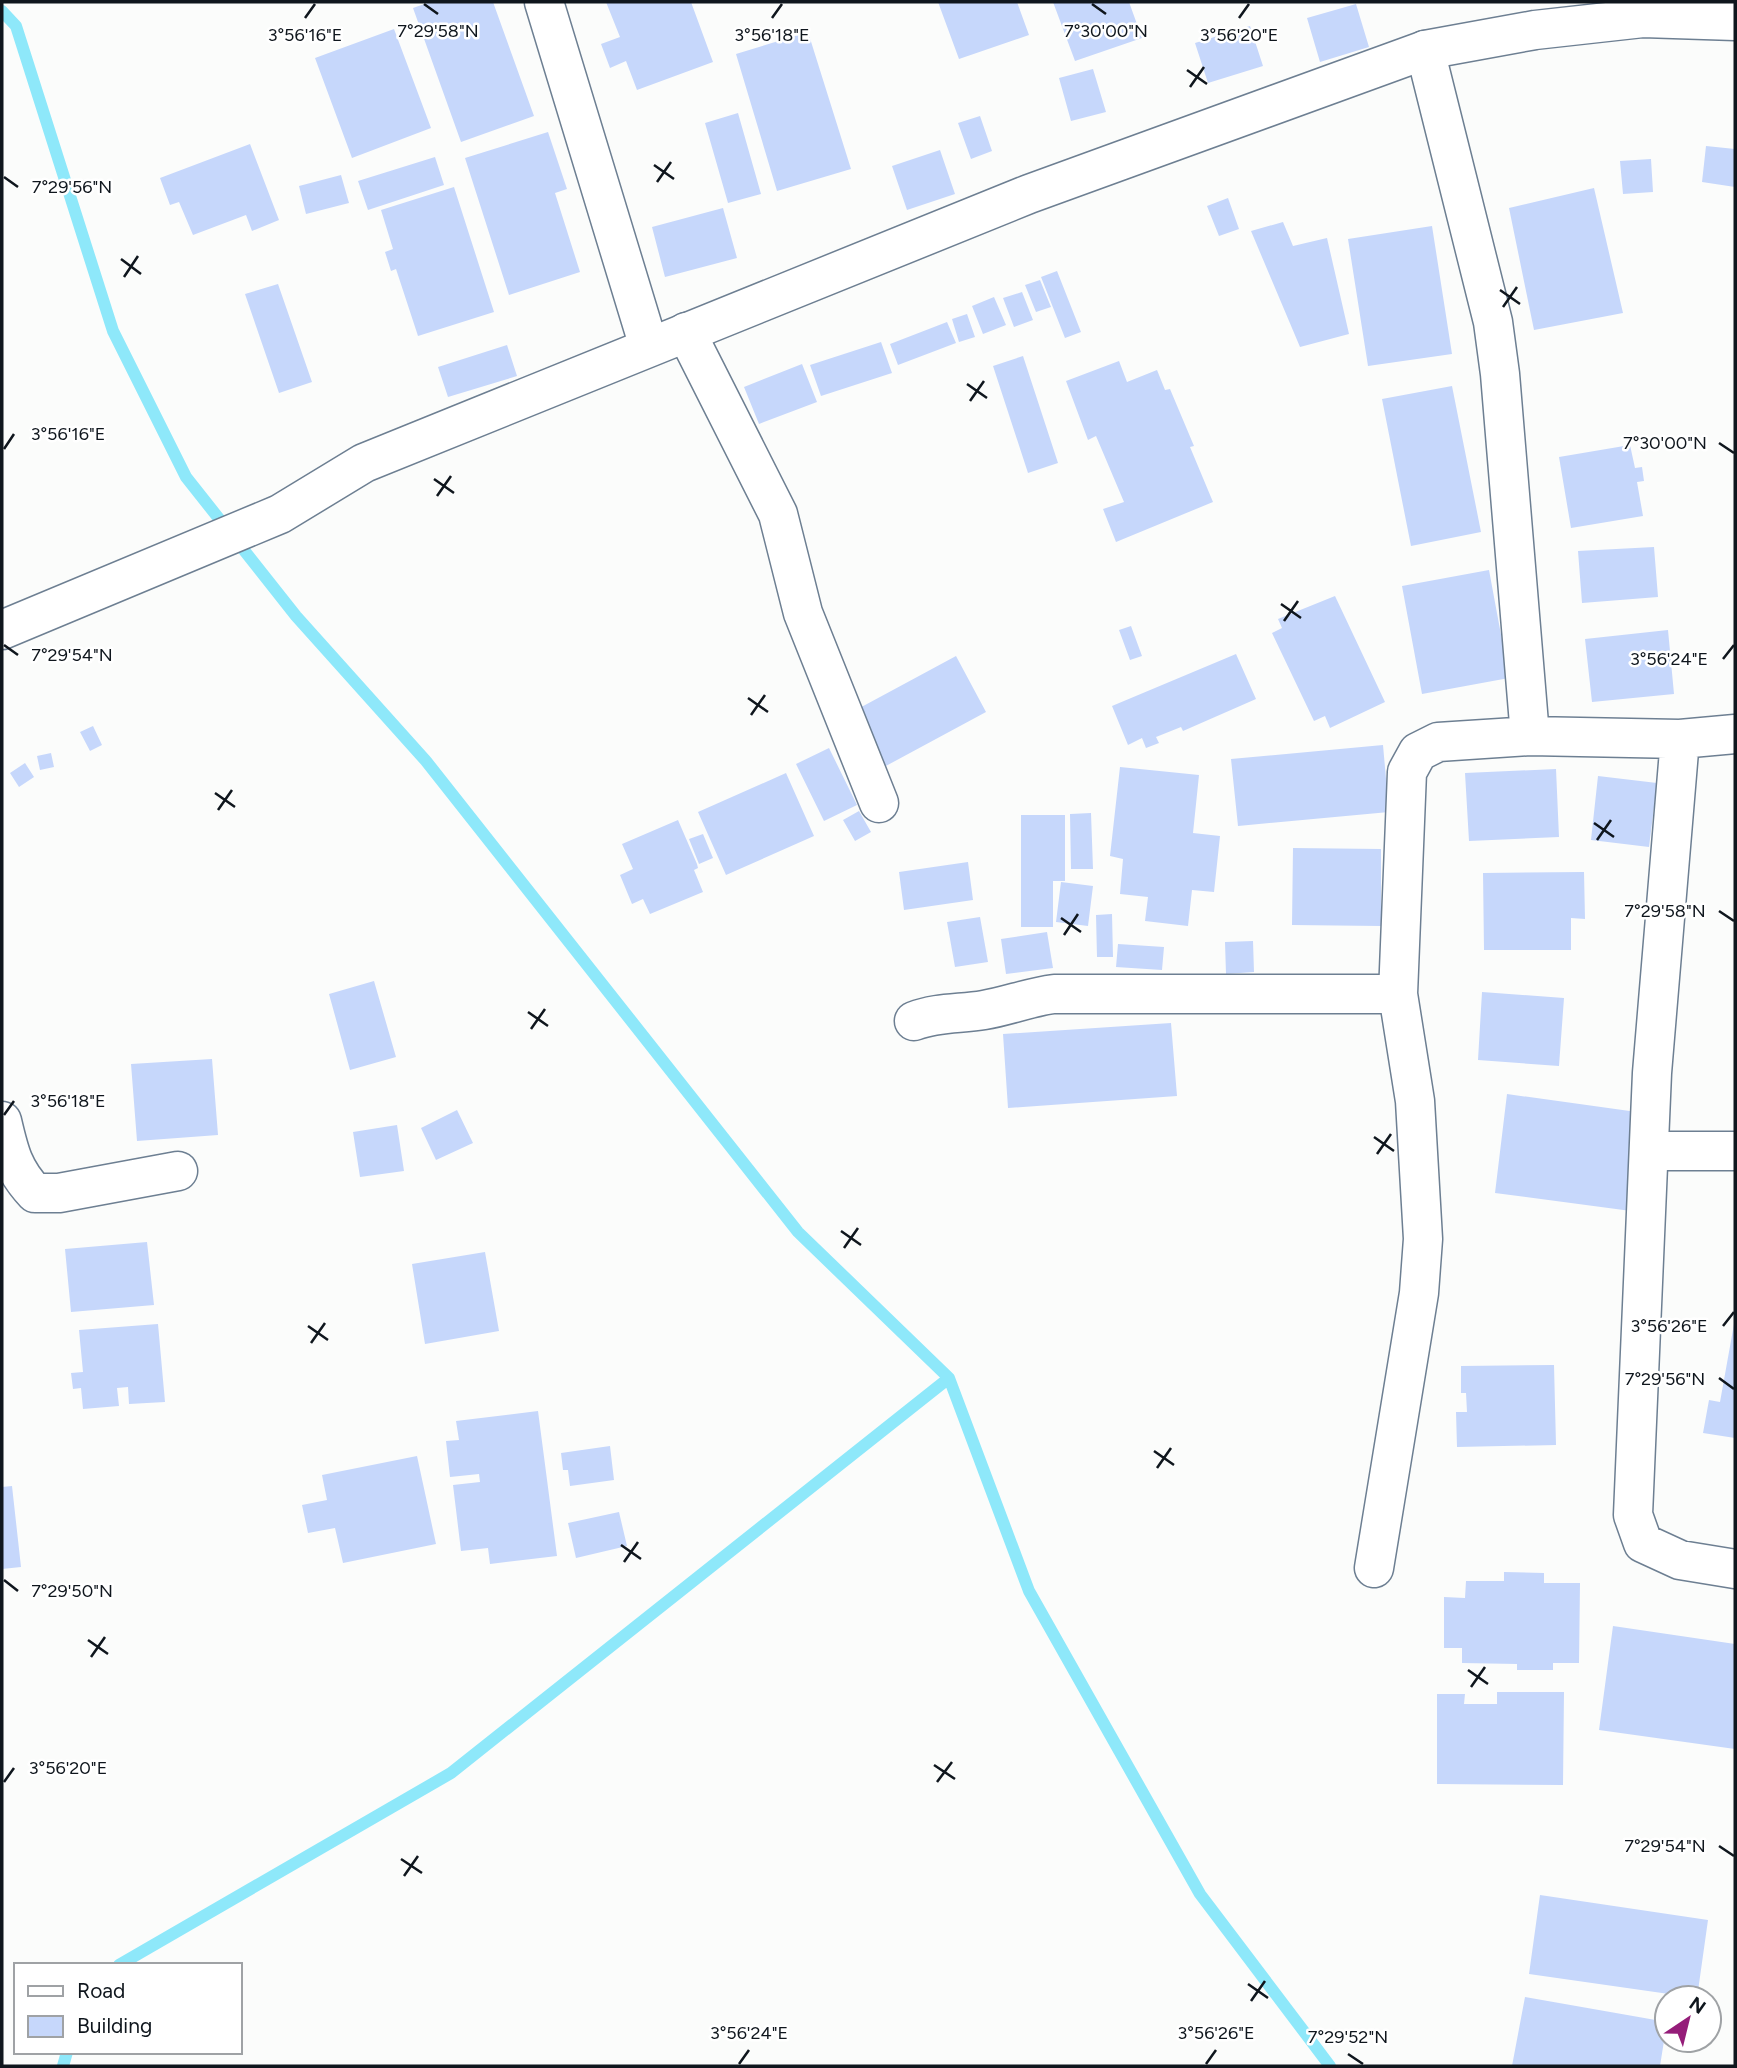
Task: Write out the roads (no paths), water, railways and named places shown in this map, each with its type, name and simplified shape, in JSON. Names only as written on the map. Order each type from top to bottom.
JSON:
[{"type":"street","points":[[544,2],[649,347]]},
{"type":"street","points":[[2,630],[281,514],[365,463],[649,347],[1029,194],[1425,50],[1535,30],[1643,18],[1735,20]]},
{"type":"street","points":[[1425,50],[1493,322],[1500,374],[1530,736]]},
{"type":"street","points":[[686,332],[778,514],[803,613],[879,803]]},
{"type":"street","points":[[1374,1568],[1419,1293],[1423,1239],[1415,1101],[1398,994],[1406,772],[1418,752],[1438,742],[1530,736],[1680,739],[1735,734]]},
{"type":"street","points":[[1680,739],[1652,1073],[1633,1515],[1643,1543],[1680,1560],[1735,1569]]},
{"type":"street","points":[[914,1021],[929,1015],[985,1010],[1054,994],[1398,994]]},
{"type":"street","points":[[2,1121],[12,1160],[21,1178],[35,1193],[59,1193],[178,1171]]},
{"type":"street","points":[[1650,1151],[1735,1151]]},
{"type":"waterway","points":[[2,11],[16,26],[113,331],[186,477],[296,616],[426,761],[798,1232],[949,1378],[1029,1591],[1200,1894],[1330,2066]]},
{"type":"waterway","points":[[122,1963],[451,1773],[949,1378]]},
{"type":"waterway","points":[[63,2066],[66,2054]]}]
